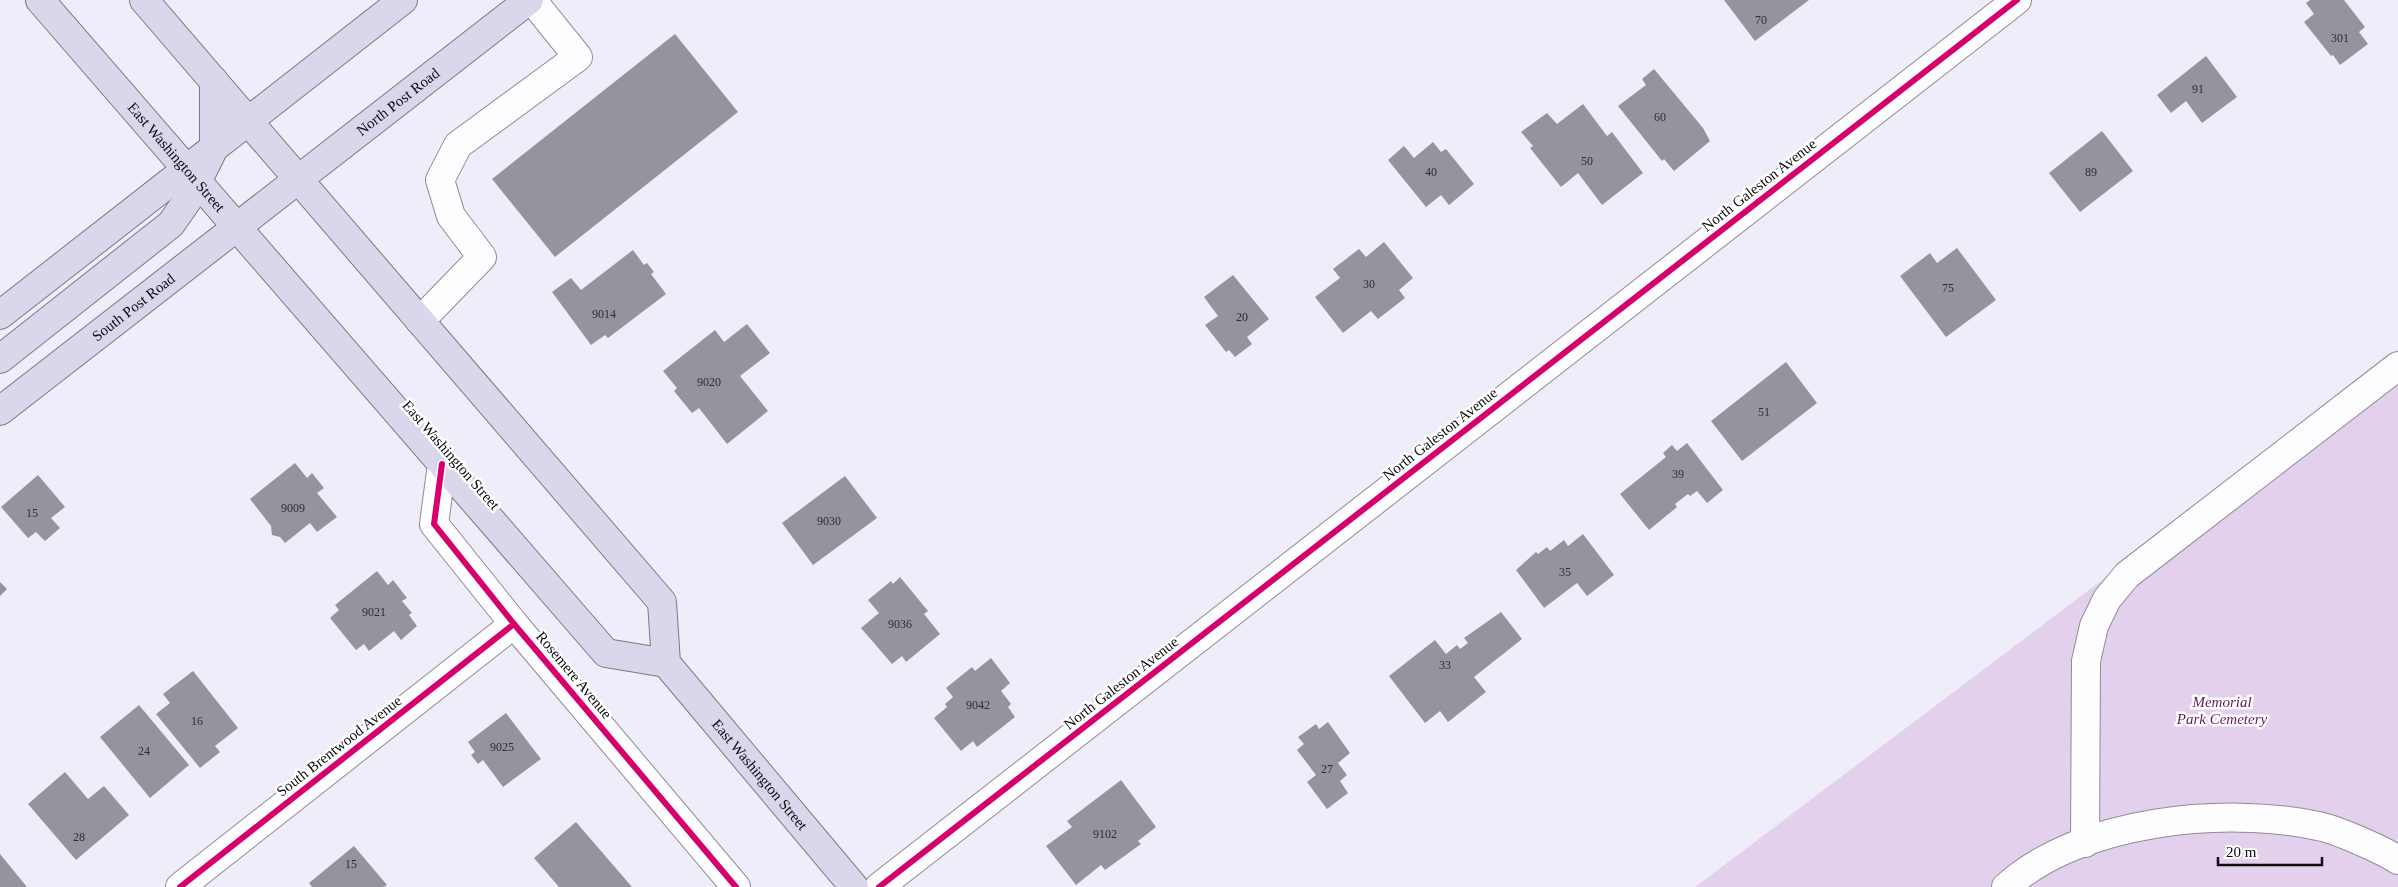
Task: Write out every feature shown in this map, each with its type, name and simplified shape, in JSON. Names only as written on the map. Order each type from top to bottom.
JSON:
[{"type":"main road","name":"East Washington Street","points":[[40,0],[606,653],[666,663],[854,887]]},
{"type":"main road","points":[[144,0],[662,602],[666,663]]},
{"type":"main road","points":[[0,359],[172,224],[193,175],[214,148],[403,0]]},
{"type":"main road","name":"North Post Road","points":[[268,204],[530,0]]},
{"type":"main road","points":[[214,81],[214,148]]},
{"type":"main road","points":[[0,315],[193,175]]},
{"type":"main road","name":"South Post Road","points":[[0,411],[268,204]]},
{"type":"street","points":[[420,321],[482,257],[451,216],[440,180],[458,146],[578,57],[530,0]]},
{"type":"street","name":"North Galeston Avenue","points":[[879,887],[2017,0]]},
{"type":"street","points":[[2085,843],[2086,661],[2094,626],[2106,599],[2126,575],[2398,366]]},
{"type":"street","name":"Rosemere Avenue","points":[[442,464],[434,524],[514,624],[736,887]]},
{"type":"street","name":"South Brentwood Avenue","points":[[180,887],[514,624]]},
{"type":"street","points":[[2006,887],[2019,876],[2057,854],[2105,835],[2180,819],[2258,818],[2319,826],[2398,860]]},
{"type":"green space","name":"Memorial Park Cemetery","points":[[2398,357],[2398,887],[1695,887]]},
{"type":"building","points":[[1724,0],[1809,0],[1755,41]]},
{"type":"building","points":[[2310,0],[2344,0],[2365,27],[2359,32],[2368,44],[2340,65],[2304,22],[2314,14],[2306,3]]},
{"type":"building","points":[[675,34],[738,112],[555,257],[492,179]]},
{"type":"building","points":[[2206,56],[2237,97],[2202,123],[2186,101],[2171,113],[2157,95]]},
{"type":"building","points":[[1654,69],[1703,128],[1710,141],[1674,171],[1664,159],[1662,161],[1618,106],[1646,85],[1642,79]]},
{"type":"building","points":[[1583,104],[1607,136],[1612,132],[1643,173],[1602,205],[1578,173],[1561,187],[1530,148],[1533,146],[1521,132],[1547,113],[1557,124]]},
{"type":"building","points":[[2102,131],[2133,171],[2080,212],[2049,173]]},
{"type":"building","points":[[1433,142],[1441,152],[1446,149],[1474,184],[1449,205],[1441,195],[1426,207],[1388,160],[1404,146],[1414,158]]},
{"type":"building","points":[[1384,242],[1413,278],[1399,290],[1405,298],[1378,319],[1371,311],[1343,333],[1315,297],[1340,278],[1333,269],[1359,249],[1366,257]]},
{"type":"building","points":[[1957,248],[1996,300],[1946,337],[1900,276],[1930,253],[1937,263]]},
{"type":"building","points":[[633,250],[644,265],[647,263],[654,272],[651,274],[666,294],[608,338],[605,335],[591,345],[552,292],[571,278],[581,290]]},
{"type":"building","points":[[1233,275],[1269,319],[1247,337],[1252,344],[1235,357],[1229,350],[1226,352],[1205,325],[1218,316],[1204,297]]},
{"type":"building","points":[[747,324],[770,353],[740,376],[768,411],[727,444],[699,408],[692,413],[674,391],[677,388],[663,371],[715,330],[724,342]]},
{"type":"building","points":[[1786,362],[1817,403],[1742,461],[1711,421]]},
{"type":"building","points":[[1687,443],[1723,490],[1707,503],[1697,491],[1690,496],[1688,494],[1675,504],[1677,507],[1649,530],[1620,494],[1666,457],[1663,453],[1672,445],[1677,451]]},
{"type":"building","points":[[295,463],[307,478],[312,473],[324,488],[317,493],[337,517],[317,532],[310,523],[285,543],[280,537],[272,535],[271,526],[250,499]]},
{"type":"building","points":[[38,475],[65,507],[51,518],[60,528],[45,541],[36,532],[28,538],[1,507]]},
{"type":"building","points":[[845,476],[877,518],[813,565],[782,523]]},
{"type":"building","points":[[1583,534],[1614,575],[1587,596],[1577,583],[1544,608],[1516,570],[1536,552],[1538,554],[1547,547],[1550,551],[1564,540],[1568,546]]},
{"type":"building","points":[[377,571],[388,585],[393,580],[407,598],[402,601],[412,613],[409,615],[417,626],[401,640],[394,631],[369,651],[364,644],[356,650],[330,618],[339,610],[335,605]]},
{"type":"building","points":[[900,577],[928,611],[924,614],[940,634],[906,662],[902,656],[892,664],[861,628],[879,613],[868,600],[891,581],[893,584]]},
{"type":"building","points":[[0,582],[7,589],[0,596]]},
{"type":"building","points":[[1501,612],[1522,639],[1474,677],[1486,692],[1448,722],[1440,711],[1425,723],[1389,676],[1435,640],[1446,654],[1457,645],[1460,649],[1468,643],[1464,638]]},
{"type":"building","points":[[991,658],[1010,683],[1001,691],[1011,704],[1008,707],[1015,717],[977,747],[973,741],[961,751],[934,718],[947,707],[945,704],[953,697],[946,688],[972,667],[975,671]]},
{"type":"building","points":[[193,671],[238,728],[215,746],[220,752],[200,768],[156,714],[170,703],[163,694]]},
{"type":"building","points":[[139,705],[189,765],[150,798],[100,737]]},
{"type":"building","points":[[506,713],[541,759],[503,787],[483,760],[478,764],[471,755],[475,752],[468,742]]},
{"type":"building","points":[[1328,722],[1350,753],[1338,763],[1347,775],[1340,781],[1348,793],[1327,809],[1307,782],[1316,775],[1297,750],[1304,744],[1298,737],[1316,724],[1319,729]]},
{"type":"building","points":[[65,772],[88,799],[104,786],[129,815],[76,860],[28,804]]},
{"type":"building","points":[[1121,780],[1156,827],[1138,841],[1141,844],[1105,870],[1101,865],[1076,885],[1046,846],[1072,827],[1067,821]]},
{"type":"building","points":[[576,822],[632,887],[559,887],[534,858]]},
{"type":"building","points":[[354,846],[387,885],[384,887],[312,887],[309,883]]},
{"type":"building","points":[[0,854],[27,887],[0,887]]},
{"type":"cycle path","points":[[879,887],[2017,0]]},
{"type":"cycle path","points":[[442,464],[434,524],[514,624],[736,887]]},
{"type":"cycle path","points":[[180,887],[514,624]]}]
